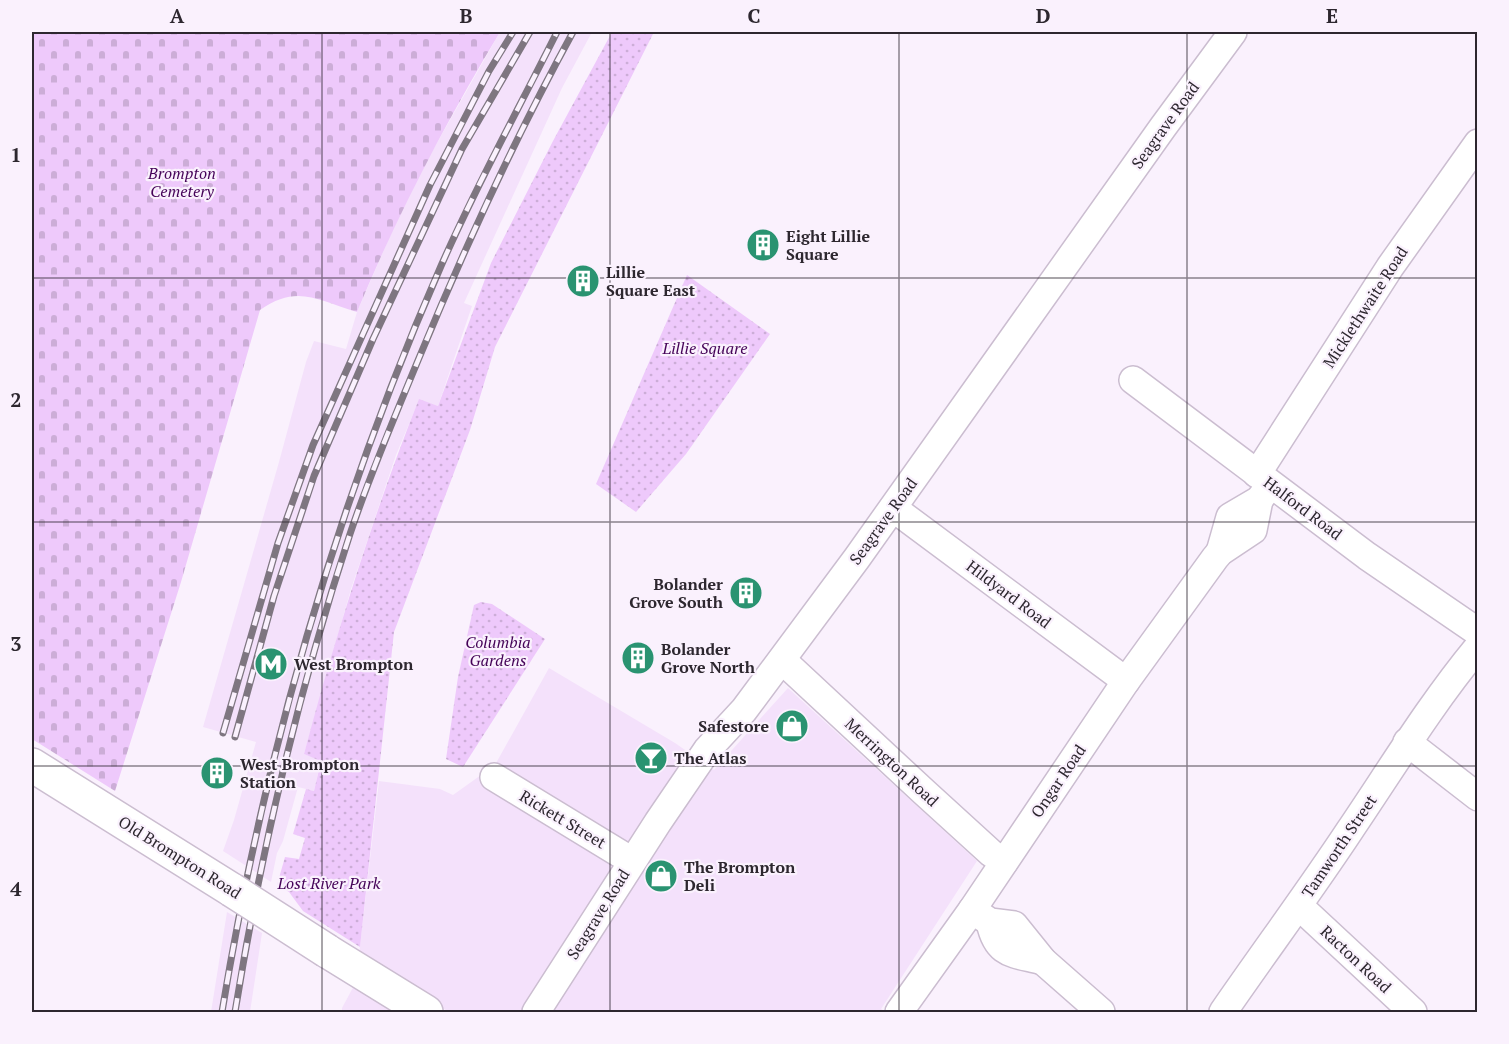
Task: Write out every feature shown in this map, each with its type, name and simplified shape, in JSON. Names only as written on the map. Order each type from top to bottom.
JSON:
[{"type":"main road","name":"Old Brompton Road","points":[[32,765],[426,1012]]},
{"type":"street","name":"Seagrave Road","points":[[536,1012],[632,861],[707,750],[744,710],[893,508],[1227,33]]},
{"type":"street","name":"Micklethwaite Road","points":[[1262,485],[1390,267],[1478,143]]},
{"type":"street","name":"Halford Road","points":[[1133,380],[1262,485],[1478,632]]},
{"type":"street","name":"Ongar Road","points":[[899,1012],[981,916],[1004,862],[1126,681],[1220,552],[1253,530],[1262,485]]},
{"type":"street","name":"Hildyard Road","points":[[893,508],[1126,681]]},
{"type":"street","name":"Tamworth Street","points":[[1222,1012],[1299,906],[1407,742],[1478,647]]},
{"type":"street","name":"Merrington Road","points":[[782,660],[991,853],[1004,862]]},
{"type":"street","points":[[1407,742],[1478,797]]},
{"type":"street","name":"Rickett Street","points":[[494,777],[632,861]]},
{"type":"street","name":"Racton Road","points":[[1299,906],[1413,1012]]},
{"type":"street","points":[[981,916],[993,939],[1007,952],[1042,961],[1101,1012]]},
{"type":"shaded area","points":[[500,32],[592,32],[562,88],[464,303],[472,306],[438,406],[419,400],[396,455],[351,589],[304,754],[321,760],[314,791],[298,787],[283,841],[277,853],[271,882],[223,851],[256,742],[203,727],[306,362],[314,341],[346,349],[357,312],[400,213]]},
{"type":"shaded area","points":[[549,668],[675,743],[714,770],[788,688],[977,861],[881,1009],[885,1012],[449,1012],[359,955],[379,781],[440,789],[453,795],[495,765]]},
{"type":"shaded area","points":[[227,912],[262,933],[250,1012],[211,1012]]},
{"type":"shaded area","points":[[356,982],[404,1012],[342,1012]]},
{"type":"green space","name":"Brompton Cemetery","points":[[32,32],[500,32],[423,169],[357,312],[318,299],[296,296],[273,302],[260,310],[181,582],[115,791],[32,739]]},
{"type":"green space","name":"Lost River Park","points":[[612,32],[654,32],[495,347],[470,430],[394,632],[360,947],[303,911],[289,892],[277,885],[285,857],[299,859],[305,838],[293,834],[306,789],[314,791],[321,761],[304,754],[316,709],[371,531],[419,399],[438,406],[491,263]]},
{"type":"green space","name":"Lillie Square","points":[[687,275],[770,334],[686,454],[636,512],[596,484]]},
{"type":"green space","name":"Columbia Gardens","points":[[481,602],[492,604],[545,639],[463,767],[446,759],[458,677],[474,605]]},
{"type":"railway","points":[[223,733],[278,543],[313,445],[430,185],[489,71],[513,32]]},
{"type":"railway","points":[[235,737],[274,596],[314,476],[373,339],[462,149],[530,32]]},
{"type":"railway","points":[[222,1012],[239,916],[282,726],[337,539],[403,356],[454,236],[557,32]]},
{"type":"railway","points":[[235,1012],[257,891],[283,771],[331,592],[358,512],[436,316],[511,152],[573,32]]},
{"type":"place","name":"Eight Lillie Square","points":[[763,245]]},
{"type":"place","name":"Lillie Square East","points":[[583,281]]},
{"type":"place","name":"Bolander Grove South","points":[[746,593]]},
{"type":"place","name":"Bolander Grove North","points":[[638,658]]},
{"type":"place","name":"West Brompton","points":[[271,664]]},
{"type":"place","name":"Safestore","points":[[792,726]]},
{"type":"place","name":"The Atlas","points":[[651,758]]},
{"type":"place","name":"West Brompton Station","points":[[217,773]]},
{"type":"place","name":"The Brompton Deli","points":[[661,876]]}]
